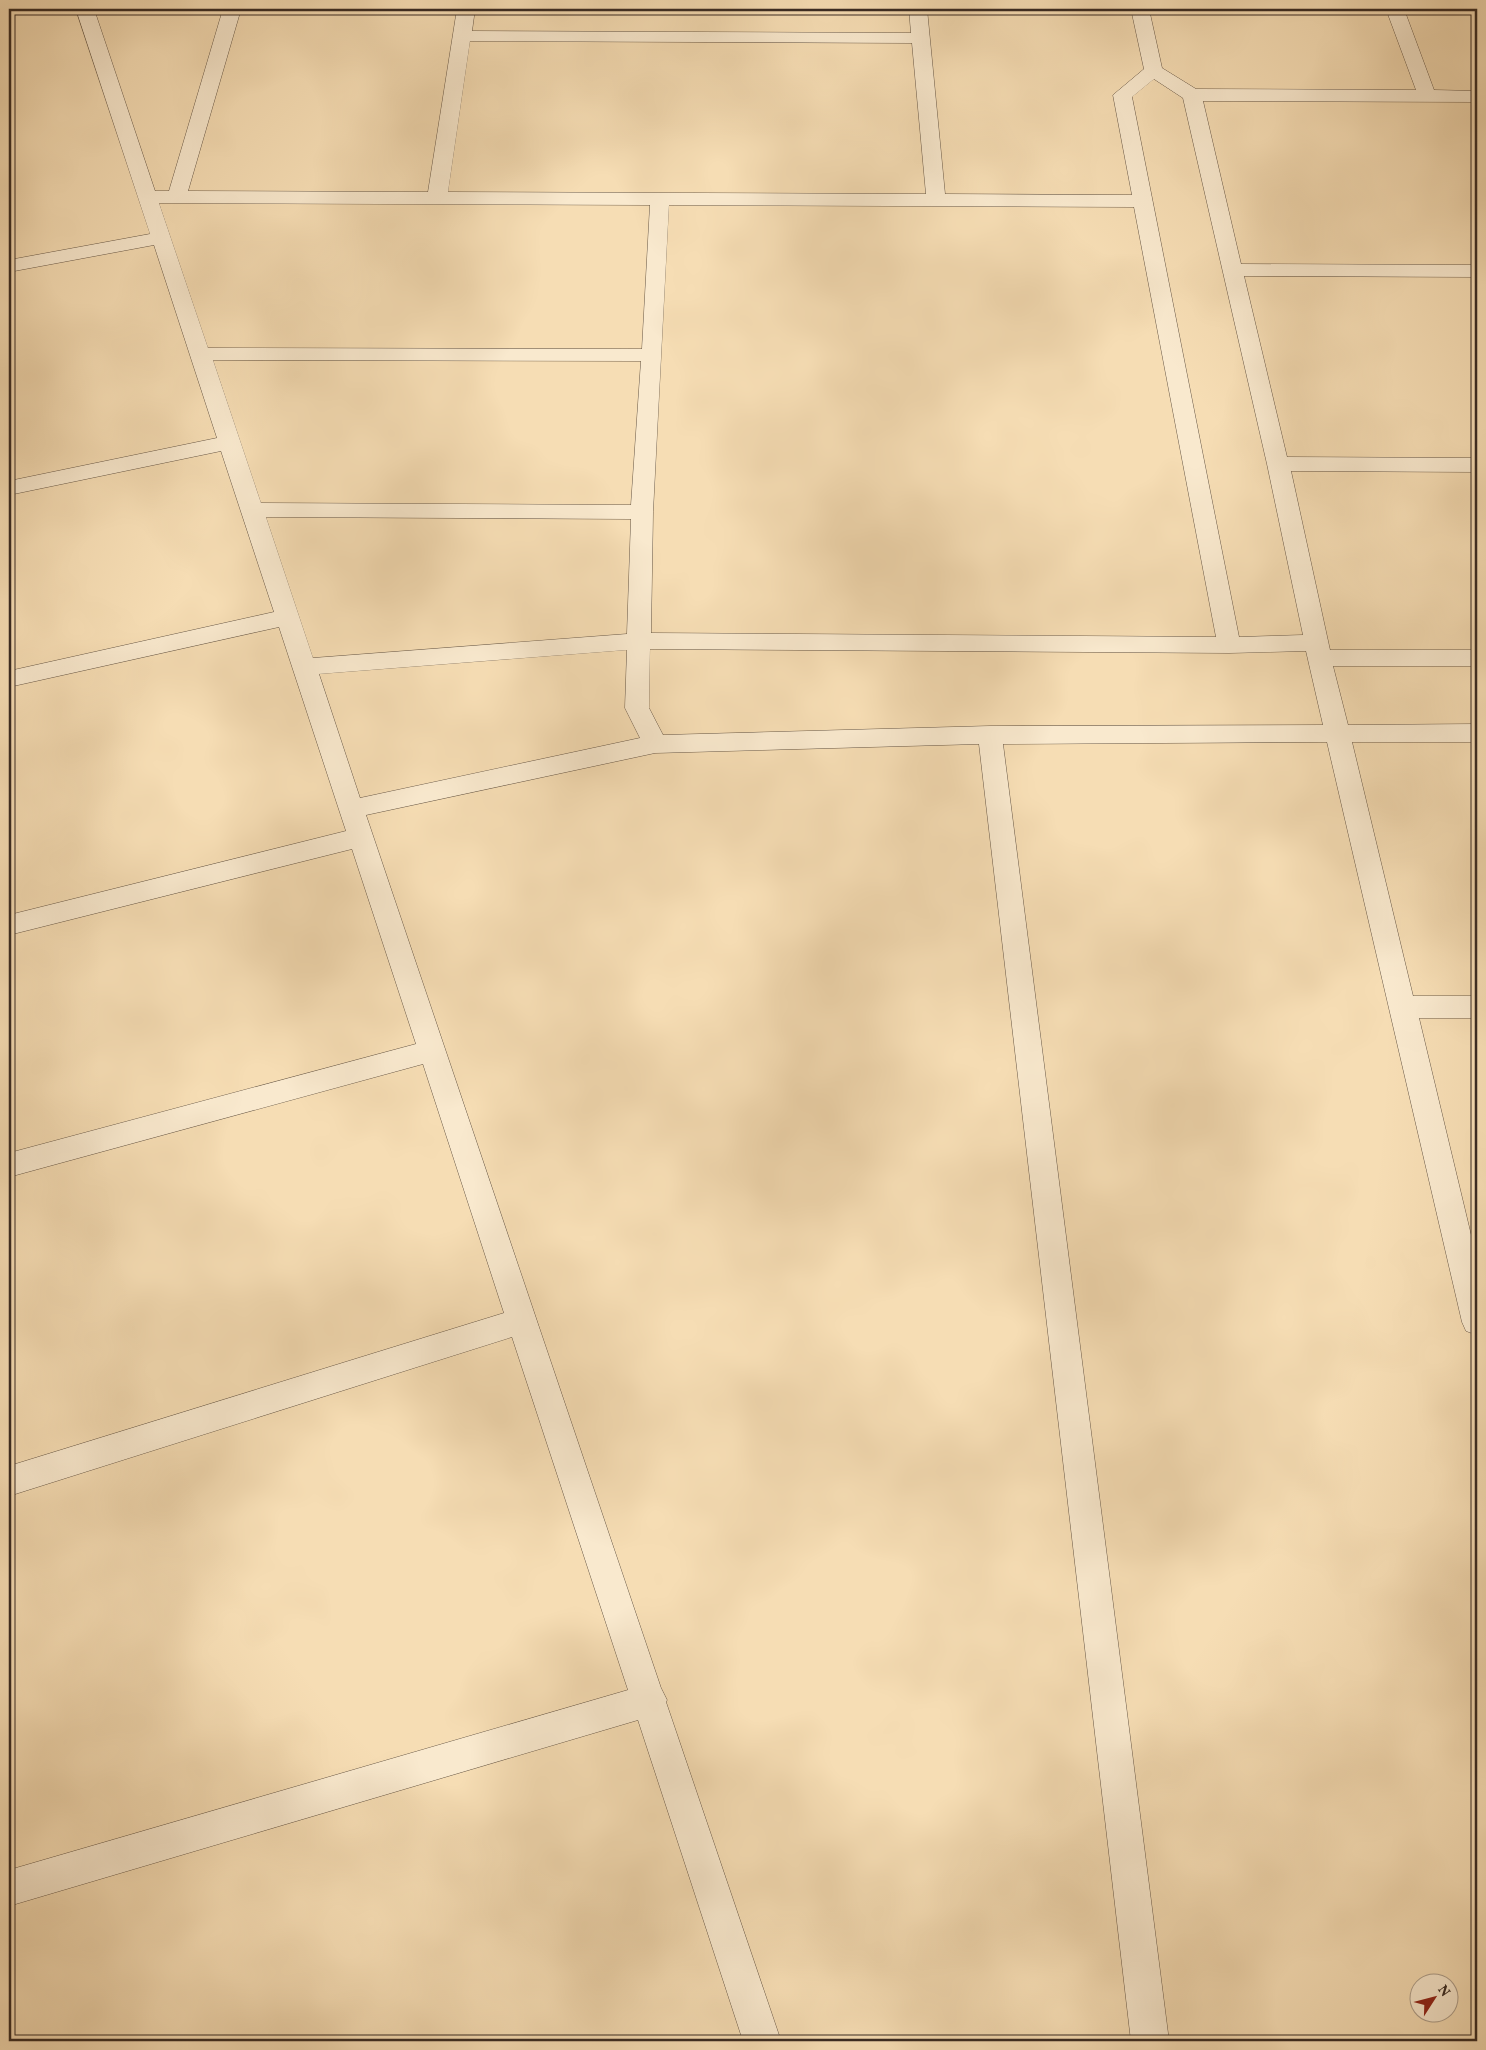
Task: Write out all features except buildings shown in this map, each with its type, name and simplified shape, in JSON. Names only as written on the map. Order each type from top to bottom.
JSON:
[{"type":"street","points":[[85,9],[303,667],[362,837],[650,1700],[762,2041]]},
{"type":"street","points":[[177,197],[232,9]]},
{"type":"street","points":[[436,198],[466,9]]},
{"type":"street","points":[[918,9],[936,200]]},
{"type":"street","points":[[1140,9],[1153,71],[1192,95],[1477,96]]},
{"type":"street","points":[[1395,9],[1427,96]]},
{"type":"street","points":[[462,36],[921,38]]},
{"type":"street","points":[[1153,71],[1122,95],[1229,644]]},
{"type":"street","points":[[1192,95],[1278,464],[1318,650],[1339,732],[1477,1322]]},
{"type":"street","points":[[147,197],[1143,200]]},
{"type":"street","points":[[655,744],[637,708],[642,512],[660,198]]},
{"type":"street","points":[[9,266],[162,238]]},
{"type":"street","points":[[1233,270],[1477,272]]},
{"type":"street","points":[[199,354],[652,355]]},
{"type":"street","points":[[9,488],[230,442]]},
{"type":"street","points":[[1278,464],[1477,465]]},
{"type":"street","points":[[252,510],[642,512]]},
{"type":"street","points":[[9,679],[287,617]]},
{"type":"street","points":[[303,667],[638,641],[1229,644],[1477,658]]},
{"type":"street","points":[[352,809],[655,744],[990,735],[1339,732],[1477,733]]},
{"type":"street","points":[[990,735],[1150,2041]]},
{"type":"street","points":[[9,925],[362,837]]},
{"type":"street","points":[[1404,1007],[1477,1007]]},
{"type":"street","points":[[9,1165],[433,1050]]},
{"type":"street","points":[[9,1481],[522,1321]]},
{"type":"street","points":[[9,1888],[650,1700]]}]
